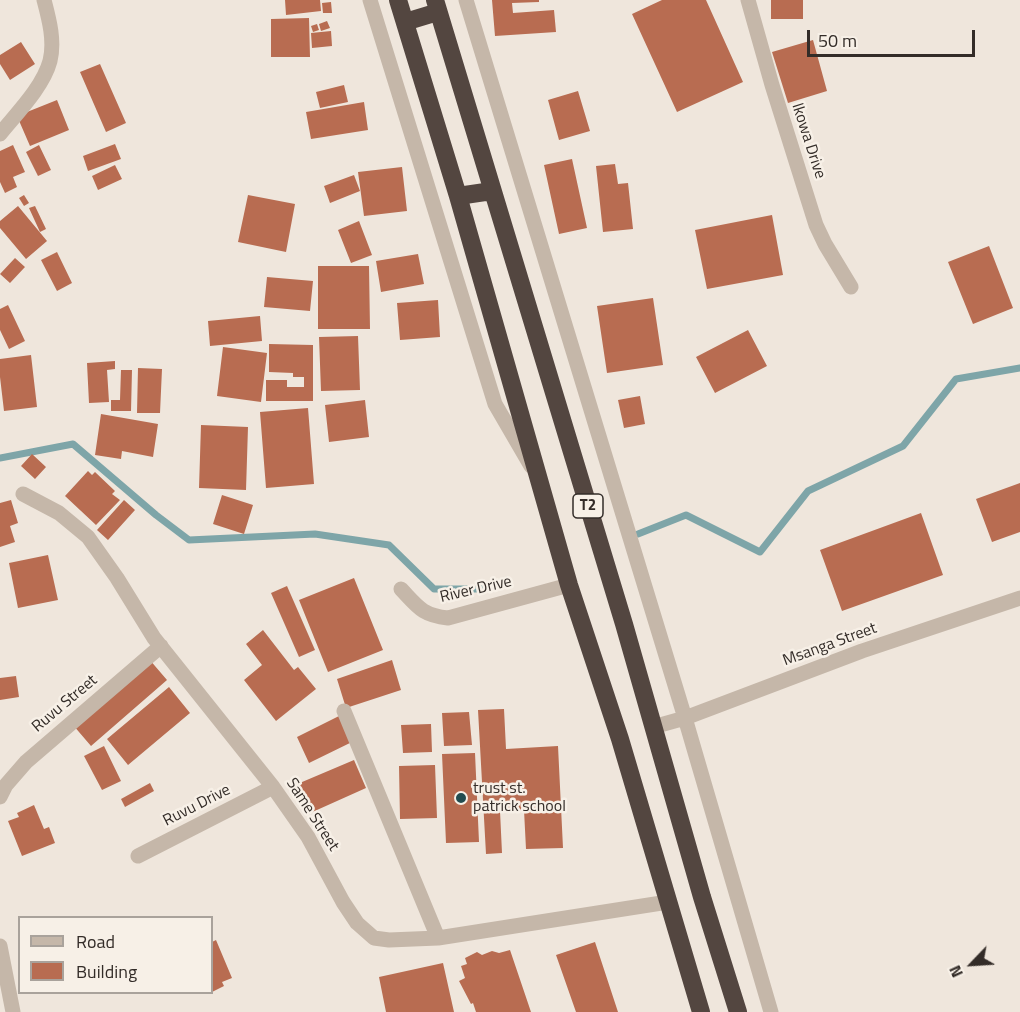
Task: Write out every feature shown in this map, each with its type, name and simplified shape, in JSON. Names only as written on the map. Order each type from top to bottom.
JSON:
[{"type":"highway","name":"T2","points":[[398,0],[458,196],[569,585],[620,739],[701,1012]]},
{"type":"highway","name":"T2","points":[[436,6],[624,624],[738,1012]]},
{"type":"highway","points":[[405,22],[436,6]]},
{"type":"highway","points":[[458,196],[492,191]]},
{"type":"street","points":[[0,134],[42,81],[51,59],[51,31],[44,0]]},
{"type":"street","points":[[370,0],[495,404],[541,484]]},
{"type":"street","points":[[466,0],[685,718],[771,1012]]},
{"type":"street","name":"Ikowa Drive","points":[[748,0],[772,86],[819,233],[851,286]]},
{"type":"street","name":"Same Street","points":[[23,494],[59,513],[88,537],[117,578],[154,638],[273,787],[308,837],[357,923],[374,938],[389,940],[438,938],[668,902]]},
{"type":"street","name":"River Drive","points":[[401,589],[422,611],[448,618],[569,585]]},
{"type":"street","name":"Msanga Street","points":[[653,727],[685,718],[862,651],[1020,598]]},
{"type":"street","name":"Ruvu Street","points":[[0,797],[6,785],[26,762],[162,646]]},
{"type":"street","points":[[344,711],[438,938]]},
{"type":"street","name":"Ruvu Drive","points":[[138,856],[273,787]]},
{"type":"street","points":[[0,946],[13,1012]]},
{"type":"building","points":[[285,0],[320,0],[321,11],[286,15]]},
{"type":"building","points":[[492,0],[539,0],[539,2],[512,3],[513,13],[554,10],[556,32],[495,36]]},
{"type":"building","points":[[662,0],[706,0],[743,82],[677,112],[632,14]]},
{"type":"building","points":[[771,0],[803,0],[803,19],[771,19]]},
{"type":"building","points":[[331,2],[332,13],[323,13],[322,3]]},
{"type":"building","points":[[309,18],[310,57],[271,57],[271,19]]},
{"type":"building","points":[[327,21],[330,28],[321,31],[319,24]]},
{"type":"building","points":[[317,24],[319,30],[313,32],[311,26]]},
{"type":"building","points":[[331,31],[332,46],[312,48],[311,33]]},
{"type":"building","points":[[813,40],[827,91],[788,103],[772,52]]},
{"type":"building","points":[[21,42],[35,64],[10,80],[0,64],[0,55]]},
{"type":"building","points":[[100,64],[126,123],[106,132],[80,72]]},
{"type":"building","points":[[344,85],[348,102],[320,108],[316,92]]},
{"type":"building","points":[[578,91],[590,131],[559,140],[548,100]]},
{"type":"building","points":[[57,100],[69,130],[30,146],[17,116]]},
{"type":"building","points":[[364,102],[368,130],[311,139],[306,112]]},
{"type":"building","points":[[115,144],[121,159],[88,171],[83,156]]},
{"type":"building","points":[[13,145],[25,172],[13,177],[17,187],[5,193],[0,182],[0,151]]},
{"type":"building","points":[[39,145],[51,170],[38,176],[26,152]]},
{"type":"building","points":[[572,159],[587,228],[559,234],[544,165]]},
{"type":"building","points":[[615,164],[618,184],[628,183],[633,229],[603,232],[596,166]]},
{"type":"building","points":[[115,165],[122,179],[98,190],[92,176]]},
{"type":"building","points":[[402,167],[407,211],[364,216],[358,172]]},
{"type":"building","points":[[354,175],[360,191],[330,203],[324,186]]},
{"type":"building","points":[[24,195],[29,203],[24,206],[19,198]]},
{"type":"building","points":[[248,195],[295,204],[286,252],[238,242]]},
{"type":"building","points":[[18,206],[47,241],[26,259],[0,228],[0,221]]},
{"type":"building","points":[[35,206],[46,229],[40,232],[29,208]]},
{"type":"building","points":[[772,215],[783,275],[707,289],[695,230]]},
{"type":"building","points":[[359,221],[372,255],[351,263],[338,230]]},
{"type":"building","points":[[989,246],[1013,308],[973,324],[948,262]]},
{"type":"building","points":[[57,252],[72,283],[57,291],[41,260]]},
{"type":"building","points":[[418,254],[424,284],[381,292],[376,261]]},
{"type":"building","points":[[15,258],[25,267],[10,283],[0,274]]},
{"type":"building","points":[[318,266],[369,266],[370,329],[318,329]]},
{"type":"building","points":[[267,277],[313,281],[310,311],[264,307]]},
{"type":"building","points":[[653,298],[663,365],[607,373],[597,306]]},
{"type":"building","points":[[438,300],[440,337],[400,340],[397,303]]},
{"type":"building","points":[[8,305],[25,341],[9,349],[0,330],[0,309]]},
{"type":"building","points":[[260,316],[262,341],[210,346],[208,321]]},
{"type":"building","points":[[748,330],[767,366],[715,393],[696,357]]},
{"type":"building","points":[[358,336],[360,390],[321,391],[319,337]]},
{"type":"building","points":[[269,344],[313,345],[313,401],[266,401],[266,380],[287,380],[287,387],[304,387],[304,377],[293,377],[293,373],[269,372]]},
{"type":"building","points":[[223,347],[267,353],[261,402],[217,396]]},
{"type":"building","points":[[31,355],[37,407],[4,411],[0,359]]},
{"type":"building","points":[[115,361],[115,369],[107,370],[109,402],[89,403],[87,363]]},
{"type":"building","points":[[138,368],[162,369],[160,413],[137,413]]},
{"type":"building","points":[[121,370],[132,370],[131,411],[111,411],[111,400],[120,400]]},
{"type":"building","points":[[640,396],[645,424],[624,428],[618,400]]},
{"type":"building","points":[[365,400],[369,437],[329,442],[325,405]]},
{"type":"building","points":[[308,408],[314,484],[266,488],[260,412]]},
{"type":"building","points":[[101,414],[158,424],[153,457],[122,451],[121,459],[95,455]]},
{"type":"building","points":[[201,425],[248,427],[246,490],[199,488]]},
{"type":"building","points":[[32,454],[46,467],[35,479],[21,466]]},
{"type":"building","points":[[88,471],[92,475],[95,472],[115,491],[112,494],[120,500],[96,525],[65,496]]},
{"type":"building","points":[[1020,483],[1020,532],[992,542],[976,499]]},
{"type":"building","points":[[222,495],[253,505],[244,534],[213,524]]},
{"type":"building","points":[[11,500],[18,523],[10,526],[15,542],[0,547],[0,503]]},
{"type":"building","points":[[124,500],[135,510],[108,540],[97,530]]},
{"type":"building","points":[[921,513],[943,575],[842,611],[820,550]]},
{"type":"building","points":[[48,555],[58,600],[18,608],[9,563]]},
{"type":"building","points":[[354,578],[383,650],[328,672],[299,600]]},
{"type":"building","points":[[287,586],[315,650],[299,657],[271,593]]},
{"type":"building","points":[[263,630],[294,670],[298,667],[316,689],[276,721],[244,680],[262,665],[246,644]]},
{"type":"building","points":[[149,659],[167,680],[91,746],[73,725]]},
{"type":"building","points":[[392,660],[401,690],[346,708],[337,679]]},
{"type":"building","points":[[16,676],[19,697],[0,700],[0,678]]},
{"type":"building","points":[[169,687],[190,713],[128,765],[107,739]]},
{"type":"building","points":[[504,709],[506,749],[558,746],[563,848],[526,849],[524,810],[500,811],[502,853],[486,854],[478,710]]},
{"type":"building","name":"trust st. patrick school","points":[[469,712],[472,745],[444,746],[442,713]]},
{"type":"building","points":[[341,715],[354,741],[309,763],[297,737]]},
{"type":"building","name":"trust st. patrick school","points":[[431,724],[432,752],[403,753],[401,725]]},
{"type":"building","points":[[104,746],[121,781],[102,790],[84,756]]},
{"type":"building","name":"trust st. patrick school","points":[[475,753],[479,842],[446,843],[442,754]]},
{"type":"building","points":[[354,760],[366,788],[308,814],[295,785]]},
{"type":"building","name":"trust st. patrick school","points":[[435,765],[437,818],[400,819],[399,766]]},
{"type":"building","points":[[150,783],[154,791],[125,807],[121,799]]},
{"type":"building","points":[[34,805],[44,829],[49,827],[55,843],[22,856],[8,821],[19,817],[17,813]]},
{"type":"building","points":[[216,940],[232,978],[222,982],[224,986],[213,992],[213,942]]},
{"type":"building","points":[[595,942],[618,1012],[576,1012],[556,955]]},
{"type":"building","points":[[510,950],[531,1012],[476,1012],[459,981],[465,978],[461,966],[467,964],[465,958],[477,952],[482,955],[492,951],[499,953]]},
{"type":"building","points":[[443,963],[454,1012],[386,1012],[379,977]]},
{"type":"waterway","points":[[638,534],[686,515],[760,552],[808,491],[903,446],[956,379],[1020,368]]},
{"type":"waterway","points":[[0,458],[73,444],[189,540],[315,534],[389,545],[434,589],[481,589],[507,580]]},
{"type":"place","name":"trust st. patrick school","points":[[461,798]]}]
